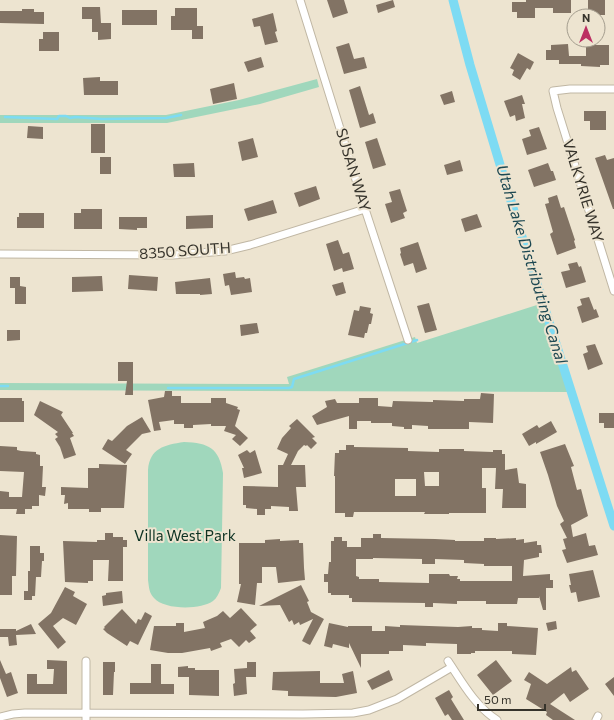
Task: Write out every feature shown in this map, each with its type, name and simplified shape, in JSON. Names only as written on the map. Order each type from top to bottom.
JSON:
[{"type":"street","name":"SUSAN WAY","points":[[300,0],[365,209],[408,340]]},
{"type":"street","name":"VALKYRIE WAY","points":[[614,89],[570,89],[553,91],[614,291]]},
{"type":"street","name":"8350 SOUTH","points":[[0,254],[173,254],[225,251],[250,245],[365,209]]},
{"type":"street","points":[[86,661],[86,716]]},
{"type":"street","points":[[0,718],[25,712],[86,716],[196,717],[303,717],[336,714],[369,710],[397,699],[450,664],[477,703],[489,715],[497,720]]},
{"type":"green space","points":[[317,79],[319,87],[260,104],[167,123],[0,123],[0,115],[166,115],[239,100]]},
{"type":"green space","points":[[540,304],[568,392],[0,390],[0,383],[289,384],[287,377],[415,337],[417,343]]},
{"type":"green space","name":"Villa West Park","points":[[184,442],[200,444],[211,448],[219,458],[221,465],[223,473],[221,588],[216,598],[207,604],[192,607],[174,607],[159,602],[152,596],[148,580],[148,470],[149,463],[155,452],[164,446]]},
{"type":"building","points":[[327,0],[344,0],[348,13],[333,18]]},
{"type":"building","points":[[393,0],[395,7],[378,13],[376,5]]},
{"type":"building","points":[[526,0],[571,0],[571,8],[566,8],[566,13],[553,13],[553,8],[535,8],[535,18],[517,18],[517,12],[512,12],[512,2],[526,2]]},
{"type":"building","points":[[588,0],[605,0],[605,8],[588,8]]},
{"type":"building","points":[[82,7],[100,7],[101,23],[111,23],[111,39],[98,40],[98,32],[92,32],[92,19],[82,19]]},
{"type":"building","points":[[175,8],[197,8],[197,26],[203,26],[203,39],[192,39],[192,30],[171,30],[171,16],[175,16]]},
{"type":"building","points":[[22,9],[34,9],[34,12],[44,12],[44,24],[0,23],[0,11],[22,11]]},
{"type":"building","points":[[122,10],[157,10],[157,25],[122,25]]},
{"type":"building","points":[[273,13],[277,31],[275,32],[278,42],[265,45],[260,26],[254,27],[252,19]]},
{"type":"building","points":[[43,32],[59,32],[59,51],[39,51],[39,39],[43,39]]},
{"type":"building","points":[[349,43],[354,59],[364,57],[367,68],[344,74],[336,47]]},
{"type":"building","points":[[566,44],[566,48],[568,48],[569,56],[586,56],[586,48],[606,48],[606,45],[609,45],[609,65],[600,65],[600,67],[581,66],[581,64],[559,64],[559,60],[546,60],[546,50],[551,50],[551,45]]},
{"type":"building","points":[[518,53],[534,62],[530,70],[527,68],[520,80],[512,75],[514,70],[510,68]]},
{"type":"building","points":[[261,57],[264,67],[248,72],[244,62]]},
{"type":"building","points":[[100,77],[100,81],[118,81],[118,95],[84,95],[83,78]]},
{"type":"building","points":[[234,83],[237,99],[213,104],[210,89]]},
{"type":"building","points":[[360,86],[369,115],[373,113],[376,123],[360,128],[349,90]]},
{"type":"building","points":[[452,91],[455,102],[444,105],[440,95]]},
{"type":"building","points":[[522,95],[525,104],[522,104],[525,118],[516,121],[515,115],[510,117],[504,101]]},
{"type":"building","points":[[584,111],[606,111],[606,130],[590,130],[590,121],[584,121]]},
{"type":"building","points":[[91,124],[105,124],[105,153],[91,153]]},
{"type":"building","points":[[28,126],[43,127],[43,139],[27,138]]},
{"type":"building","points":[[539,127],[547,149],[527,155],[522,139],[531,136],[529,130]]},
{"type":"building","points":[[253,138],[258,157],[242,161],[238,142]]},
{"type":"building","points":[[377,138],[386,165],[373,169],[365,142]]},
{"type":"building","points":[[605,155],[607,160],[614,158],[614,209],[595,158]]},
{"type":"building","points":[[100,157],[111,157],[111,174],[100,174]]},
{"type":"building","points":[[460,160],[463,171],[447,175],[444,165]]},
{"type":"building","points":[[194,163],[195,177],[174,177],[173,164]]},
{"type":"building","points":[[548,163],[556,180],[534,187],[528,170]]},
{"type":"building","points":[[316,186],[320,199],[299,207],[294,193]]},
{"type":"building","points":[[400,189],[407,211],[403,213],[405,218],[391,223],[385,204],[392,202],[389,192]]},
{"type":"building","points":[[557,195],[561,208],[564,207],[575,240],[576,248],[557,255],[550,234],[553,232],[545,204],[549,203],[548,198]]},
{"type":"building","points":[[273,200],[277,213],[248,221],[244,209]]},
{"type":"building","points":[[81,209],[102,209],[102,229],[74,229],[74,213],[81,213]]},
{"type":"building","points":[[19,213],[44,213],[44,228],[17,228],[17,217],[19,217]]},
{"type":"building","points":[[477,214],[482,227],[465,232],[461,219]]},
{"type":"building","points":[[213,215],[213,228],[186,229],[186,216]]},
{"type":"building","points":[[119,217],[147,217],[147,228],[137,228],[137,230],[119,229]]},
{"type":"building","points":[[338,240],[343,254],[349,252],[354,269],[343,272],[342,268],[334,271],[326,244]]},
{"type":"building","points":[[418,242],[427,269],[416,273],[413,263],[404,266],[400,254],[400,248]]},
{"type":"building","points":[[577,262],[579,267],[581,266],[586,282],[566,288],[561,272],[570,270],[568,264]]},
{"type":"building","points":[[235,272],[236,278],[250,278],[252,292],[231,295],[229,285],[225,286],[223,274]]},
{"type":"building","points":[[129,275],[158,277],[157,291],[128,289]]},
{"type":"building","points":[[102,276],[103,291],[72,292],[72,277]]},
{"type":"building","points":[[10,277],[20,277],[20,286],[26,287],[26,304],[15,304],[15,288],[10,288]]},
{"type":"building","points":[[210,278],[212,294],[176,294],[175,282]]},
{"type":"building","points":[[343,282],[346,293],[336,296],[332,285]]},
{"type":"building","points":[[589,297],[594,310],[596,309],[599,317],[582,323],[577,307],[582,305],[580,299]]},
{"type":"building","points":[[429,303],[437,330],[425,333],[417,306]]},
{"type":"building","points":[[360,306],[371,308],[370,313],[373,314],[371,324],[369,324],[364,338],[348,335],[354,310],[359,311]]},
{"type":"building","points":[[257,323],[259,333],[241,336],[240,325]]},
{"type":"building","points":[[7,330],[20,330],[20,340],[7,341]]},
{"type":"building","points":[[595,344],[603,364],[588,370],[583,354],[588,352],[586,346]]},
{"type":"building","points":[[118,362],[133,362],[133,395],[125,395],[127,381],[118,381]]},
{"type":"building","points":[[165,391],[172,391],[172,396],[181,396],[181,403],[211,403],[211,398],[226,398],[226,403],[238,407],[237,409],[240,410],[235,426],[248,438],[240,446],[232,439],[236,435],[224,431],[226,426],[211,426],[211,424],[193,425],[193,428],[184,428],[184,424],[174,424],[174,420],[159,422],[161,430],[154,431],[148,400],[164,397]]},
{"type":"building","points":[[481,393],[494,394],[493,423],[469,422],[469,429],[428,429],[428,426],[412,425],[412,429],[404,429],[404,427],[392,426],[392,423],[357,421],[357,429],[349,429],[349,416],[317,425],[312,416],[327,407],[325,401],[335,399],[337,403],[359,403],[359,398],[378,398],[378,406],[392,407],[393,401],[433,402],[433,400],[464,401],[464,399],[480,399]]},
{"type":"building","points":[[0,398],[22,398],[22,401],[24,401],[24,422],[0,422]]},
{"type":"building","points":[[40,401],[63,412],[61,415],[74,436],[70,438],[76,455],[64,459],[60,447],[55,439],[58,437],[55,434],[58,432],[34,415]]},
{"type":"building","points":[[599,413],[614,413],[614,428],[604,428],[604,423],[599,423]]},
{"type":"building","points":[[142,417],[151,432],[142,434],[126,450],[132,454],[125,464],[102,449],[108,439],[112,441],[127,426]]},
{"type":"building","points":[[297,419],[315,437],[312,438],[317,443],[311,449],[307,445],[304,445],[298,451],[291,465],[305,465],[306,487],[296,487],[298,511],[289,511],[289,507],[271,506],[271,509],[265,509],[265,515],[257,515],[257,509],[246,508],[246,505],[243,505],[243,486],[278,487],[278,465],[283,465],[288,454],[277,449],[282,438],[291,428],[289,426]]},
{"type":"building","points":[[551,421],[557,432],[536,444],[536,442],[529,446],[522,434],[537,425],[539,428]]},
{"type":"building","points":[[565,444],[574,466],[571,467],[577,490],[581,489],[588,516],[571,525],[573,537],[586,533],[589,546],[595,545],[598,555],[567,563],[562,550],[566,549],[563,539],[567,538],[560,524],[564,521],[557,506],[540,452]]},
{"type":"building","points":[[346,445],[354,445],[354,447],[408,448],[408,451],[439,452],[439,449],[464,449],[464,451],[493,452],[493,450],[502,450],[502,454],[505,454],[505,470],[517,468],[519,483],[526,484],[526,508],[502,508],[503,489],[495,489],[496,468],[482,468],[482,488],[486,488],[486,513],[424,514],[425,512],[354,512],[353,517],[345,517],[345,513],[335,513],[334,476],[335,453],[339,453],[339,450],[346,450]],"holes":[[[424,472],[439,472],[439,486],[425,486]],[[395,479],[416,479],[416,496],[395,496]]]},
{"type":"building","points":[[0,446],[17,447],[17,450],[36,452],[36,454],[40,455],[40,466],[43,466],[42,487],[46,487],[45,496],[39,495],[39,506],[32,506],[32,509],[25,509],[25,514],[16,514],[17,509],[0,509],[0,491],[9,492],[9,497],[22,497],[24,472],[0,471]]},
{"type":"building","points":[[247,450],[250,453],[255,450],[262,473],[244,478],[242,468],[244,468],[238,455]]},
{"type":"building","points":[[99,464],[127,465],[124,508],[101,508],[101,512],[89,512],[89,509],[68,509],[68,503],[64,504],[65,495],[61,495],[61,487],[88,488],[88,468],[99,468]]},
{"type":"building","points":[[105,533],[113,533],[113,537],[123,537],[123,540],[127,540],[127,547],[123,547],[123,581],[108,581],[109,560],[93,560],[93,581],[88,581],[88,583],[65,582],[63,541],[97,542],[97,540],[105,540]]},
{"type":"building","points":[[373,534],[381,534],[381,538],[484,541],[484,538],[516,538],[516,540],[524,539],[524,543],[537,541],[537,545],[541,545],[542,553],[539,553],[539,557],[524,560],[523,576],[550,574],[550,580],[553,580],[553,588],[546,588],[546,610],[543,610],[539,596],[539,598],[518,598],[517,604],[486,604],[486,601],[457,601],[457,604],[433,603],[433,607],[425,607],[425,603],[352,602],[352,598],[349,598],[349,595],[331,595],[331,593],[328,593],[328,582],[324,582],[324,574],[328,574],[329,562],[331,562],[331,541],[334,541],[334,537],[342,537],[342,541],[347,541],[347,547],[361,547],[361,538],[373,538]],"holes":[[[356,559],[422,559],[422,564],[435,564],[435,559],[464,560],[464,563],[484,564],[484,566],[512,566],[512,581],[460,581],[460,579],[457,579],[458,576],[450,576],[449,574],[429,574],[429,583],[379,582],[379,579],[359,579],[359,577],[356,576]]]},
{"type":"building","points":[[0,535],[17,536],[16,576],[12,576],[12,595],[0,595]]},
{"type":"building","points":[[280,539],[280,541],[299,540],[299,543],[303,543],[305,580],[278,583],[276,567],[262,567],[262,583],[257,583],[255,605],[237,602],[241,584],[239,584],[239,543],[265,543],[265,540]]},
{"type":"building","points":[[30,546],[40,546],[40,553],[44,553],[44,561],[42,561],[41,577],[36,577],[35,596],[32,596],[32,600],[24,600],[24,591],[28,591]]},
{"type":"building","points":[[593,570],[600,597],[578,602],[576,592],[571,593],[569,574]]},
{"type":"building","points":[[301,585],[309,601],[307,602],[311,612],[324,619],[310,645],[302,641],[313,619],[300,625],[299,622],[294,625],[292,620],[289,622],[280,605],[259,606]]},
{"type":"building","points":[[65,587],[75,592],[73,596],[87,604],[76,625],[63,618],[53,626],[66,642],[58,649],[38,624],[51,613]]},
{"type":"building","points":[[122,591],[123,603],[103,606],[102,596],[106,595],[106,593]]},
{"type":"building","points":[[241,608],[257,625],[250,631],[256,638],[249,643],[246,640],[239,647],[231,639],[220,643],[222,647],[211,651],[210,648],[182,653],[168,653],[150,650],[154,626],[176,626],[176,623],[184,623],[184,632],[205,628],[203,622],[217,616],[223,611],[230,618]]},
{"type":"building","points":[[122,609],[136,624],[138,619],[141,620],[145,612],[152,616],[138,645],[130,641],[127,646],[103,629]]},
{"type":"building","points":[[556,621],[557,629],[548,631],[546,623]]},
{"type":"building","points":[[329,623],[348,627],[372,626],[372,631],[385,631],[385,626],[400,627],[400,625],[472,626],[472,628],[482,628],[482,630],[498,631],[498,623],[507,623],[507,626],[538,628],[536,655],[512,654],[512,651],[475,651],[475,653],[471,654],[457,654],[457,644],[426,643],[426,646],[403,645],[403,651],[389,651],[389,654],[361,654],[361,668],[349,643],[349,648],[333,644],[332,648],[324,646]]},
{"type":"building","points":[[31,624],[36,634],[16,635],[17,645],[9,646],[8,637],[0,637],[0,629],[16,629],[16,631]]},
{"type":"building","points":[[0,660],[6,674],[11,672],[18,693],[7,697],[0,678]]},
{"type":"building","points":[[47,660],[67,661],[67,694],[27,694],[27,674],[37,674],[37,684],[53,684],[54,669],[47,669]]},
{"type":"building","points":[[496,660],[512,681],[493,695],[477,675]]},
{"type":"building","points":[[103,662],[115,662],[113,695],[103,695]]},
{"type":"building","points":[[247,662],[256,662],[256,677],[246,677],[247,694],[234,696],[234,669],[247,668]]},
{"type":"building","points":[[151,664],[161,664],[161,684],[174,684],[174,694],[130,694],[130,683],[151,683]]},
{"type":"building","points":[[188,666],[188,668],[195,668],[195,670],[219,670],[219,696],[189,695],[189,677],[178,677],[178,667]]},
{"type":"building","points":[[571,667],[572,672],[576,670],[589,689],[570,702],[564,693],[550,704],[575,720],[553,720],[546,715],[547,712],[526,699],[531,684],[524,680],[529,672],[547,684]]},
{"type":"building","points":[[389,670],[393,680],[372,690],[367,681]]},
{"type":"building","points":[[320,671],[320,683],[344,683],[342,674],[353,671],[357,693],[336,697],[288,696],[288,691],[272,690],[273,672]]},
{"type":"building","points":[[614,677],[614,696],[605,684]]},
{"type":"building","points":[[449,690],[453,697],[451,699],[464,720],[452,720],[448,714],[445,716],[435,698]]},
{"type":"waterway","name":"Utah Lake Distributing Canal","points":[[453,0],[470,65],[517,221],[614,526]]},
{"type":"waterway","points":[[5,117],[57,119],[59,116],[66,116],[70,118],[102,119],[166,118],[181,115]]},
{"type":"waterway","points":[[168,388],[289,388],[292,387],[294,379],[417,340]]},
{"type":"waterway","points":[[0,386],[8,386]]}]
